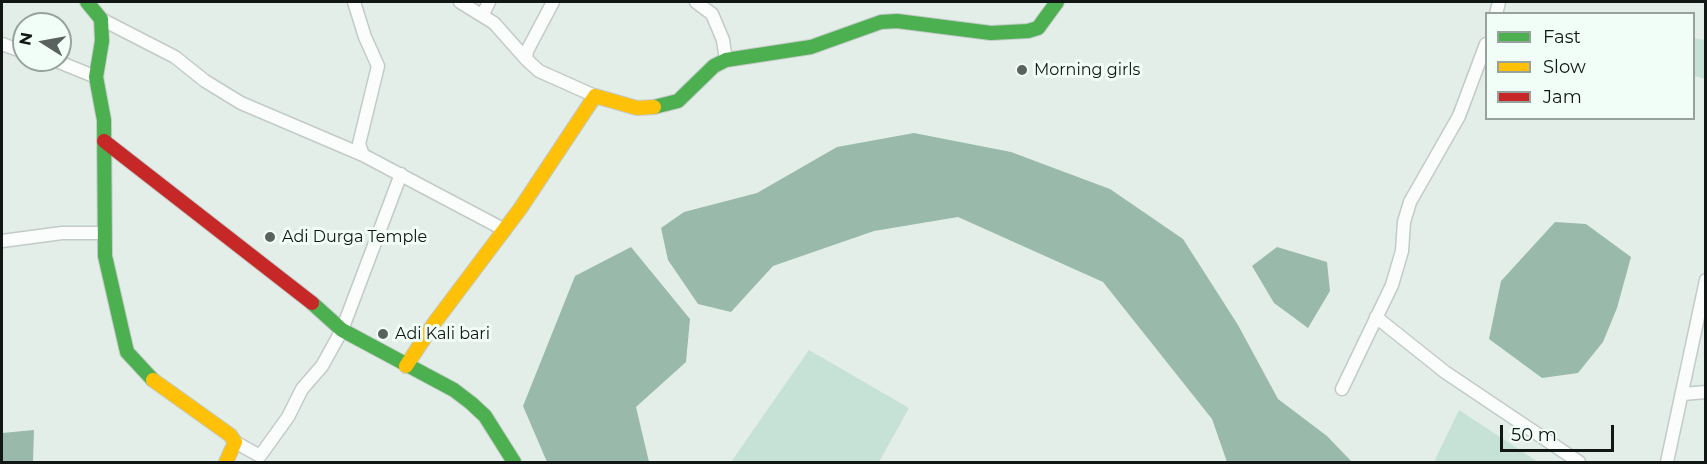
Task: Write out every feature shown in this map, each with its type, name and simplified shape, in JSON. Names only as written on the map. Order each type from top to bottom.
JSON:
[{"type":"street","points":[[87,2],[101,19],[175,57],[205,81],[241,103],[363,155],[505,230]]},
{"type":"street","points":[[354,2],[365,37],[376,56],[378,66],[360,137],[363,155]]},
{"type":"street","points":[[460,2],[483,14],[539,71],[595,96],[637,108],[651,108],[678,101],[687,95],[714,66],[726,60],[811,47],[881,22],[897,21],[971,32],[1016,33],[1038,28],[1057,2]]},
{"type":"street","points":[[483,14],[489,2]]},
{"type":"street","points":[[526,59],[527,51],[553,2]]},
{"type":"street","points":[[696,2],[712,14],[723,40],[726,60]]},
{"type":"street","points":[[101,19],[102,40],[96,77],[104,118],[105,256],[127,352],[145,374],[231,435],[235,442],[265,459],[302,389],[322,366],[342,330],[401,174]]},
{"type":"street","points":[[1342,389],[1395,276],[1410,202],[1459,116],[1485,47]]},
{"type":"street","points":[[72,67],[96,77]]},
{"type":"street","points":[[406,366],[435,322],[505,230],[595,96]]},
{"type":"street","points":[[104,141],[293,286],[342,330],[454,390],[471,403],[485,416],[514,462]]},
{"type":"street","points":[[2,241],[62,234],[105,233]]},
{"type":"street","points":[[1667,462],[1706,280]]},
{"type":"street","points":[[1376,317],[1445,372],[1579,462]]},
{"type":"street","points":[[1683,394],[1706,392]]},
{"type":"street","points":[[226,462],[235,442]]},
{"type":"shaded area","points":[[1695,38],[1705,40],[1705,79],[1695,76]]},
{"type":"shaded area","points":[[914,133],[1011,152],[1110,189],[1183,239],[1238,325],[1278,399],[1327,436],[1352,462],[1227,462],[1212,419],[1103,282],[958,217],[874,231],[773,266],[731,312],[698,304],[668,260],[661,228],[684,212],[757,193],[837,147]]},
{"type":"shaded area","points":[[1555,222],[1586,224],[1631,257],[1617,308],[1603,342],[1578,373],[1542,378],[1489,339],[1501,281]]},
{"type":"shaded area","points":[[631,247],[690,319],[686,362],[636,407],[649,462],[547,462],[523,406],[575,276]]},
{"type":"shaded area","points":[[1277,247],[1327,262],[1330,291],[1308,328],[1274,303],[1252,266]]},
{"type":"shaded area","points":[[809,350],[909,408],[879,462],[731,462]]},
{"type":"shaded area","points":[[1459,410],[1538,462],[1434,462]]},
{"type":"shaded area","points":[[34,430],[33,462],[2,462],[2,433]]},
{"type":"traffic: fast","points":[[87,2],[101,19],[102,41],[96,77],[104,120],[105,256],[127,352],[153,380]]},
{"type":"traffic: fast","points":[[654,107],[678,101],[714,66],[726,60],[811,47],[881,22],[897,21],[991,33],[1028,31],[1038,28],[1057,2]]},
{"type":"traffic: fast","points":[[312,303],[342,330],[454,390],[471,403],[485,416],[514,462]]},
{"type":"traffic: slow","points":[[406,366],[435,322],[520,209],[595,96],[637,108],[654,107]]},
{"type":"traffic: slow","points":[[153,380],[230,435],[235,442],[226,462]]},
{"type":"traffic: jam","points":[[104,141],[312,303]]},
{"type":"place","name":"Morning girls","points":[[1022,70]]},
{"type":"place","name":"Adi Durga Temple","points":[[270,237]]},
{"type":"place","name":"Adi Kali bari","points":[[383,334]]}]
